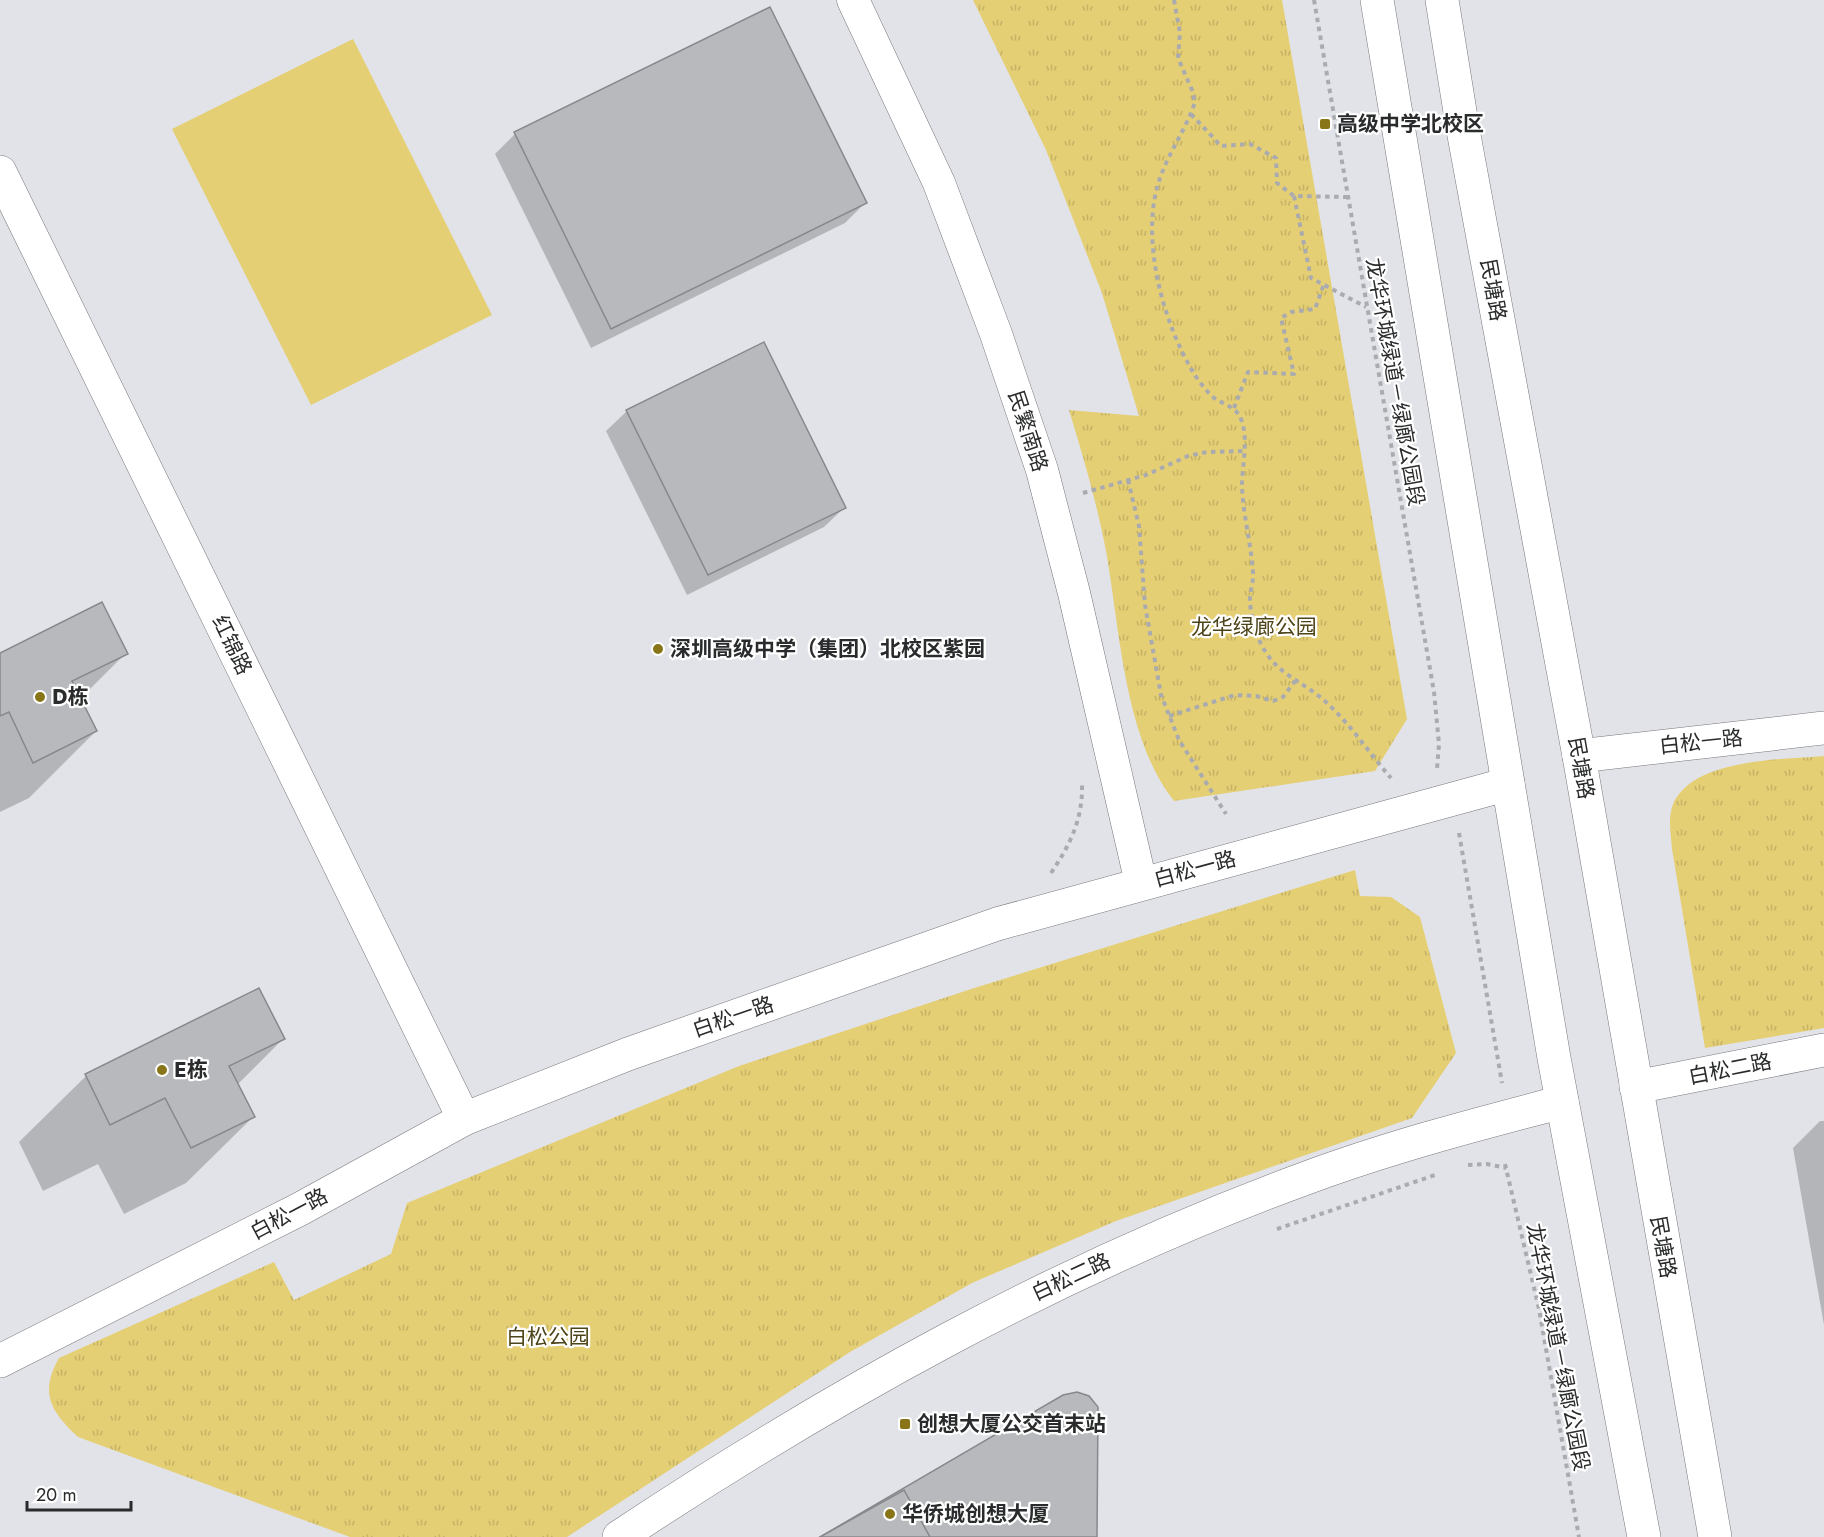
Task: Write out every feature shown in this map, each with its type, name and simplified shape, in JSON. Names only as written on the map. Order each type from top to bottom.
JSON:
[{"type":"street","name":"民繁南路","points":[[853,0],[939,183],[996,334],[1042,470],[1074,592],[1141,883]]},
{"type":"street","points":[[1377,0],[1562,1102],[1644,1537]]},
{"type":"street","name":"民塘路","points":[[1442,0],[1465,142],[1579,756],[1715,1537]]},
{"type":"street","name":"红锦路","points":[[0,172],[464,1119]]},
{"type":"street","name":"白松一路","points":[[1579,756],[1824,728]]},
{"type":"street","name":"白松一路","points":[[0,1361],[300,1209],[464,1119],[628,1054],[986,927],[1508,783]]},
{"type":"street","name":"白松二路","points":[[1636,1087],[1824,1050]]},
{"type":"street","name":"白松二路","points":[[619,1537],[670,1503],[934,1346],[1054,1285],[1160,1236],[1302,1179],[1428,1138],[1562,1102]]},
{"type":"street","points":[[1705,1487],[1737,1537]]},
{"type":"path","points":[[1174,0],[1180,33],[1178,58],[1195,102],[1159,182],[1153,235],[1155,269],[1164,308],[1176,341],[1195,375],[1214,398],[1234,408],[1241,419],[1244,435],[1242,488],[1253,574],[1250,600],[1253,622],[1264,650],[1281,672],[1324,700],[1343,719],[1391,778]]},
{"type":"path","name":"龙华环城绿道－绿廊公园段","points":[[1314,0],[1434,692],[1439,744],[1437,770]]},
{"type":"path","points":[[1191,114],[1221,146],[1250,144],[1276,158],[1277,183],[1294,196],[1348,197]]},
{"type":"path","points":[[1294,196],[1311,278],[1367,307]]},
{"type":"path","points":[[1234,408],[1248,372],[1294,374],[1281,318],[1291,312],[1315,309],[1324,284]]},
{"type":"path","points":[[1083,493],[1128,480],[1188,456],[1207,452],[1243,451]]},
{"type":"path","points":[[1128,480],[1139,526],[1145,604],[1161,695],[1179,740],[1226,814]]},
{"type":"path","points":[[1169,716],[1235,695],[1256,696],[1273,701],[1284,698],[1295,681]]},
{"type":"path","points":[[1048,876],[1076,832],[1081,807],[1080,774]]},
{"type":"path","points":[[1459,832],[1503,1083]]},
{"type":"path","name":"龙华环城绿道－绿廊公园段","points":[[1465,1166],[1487,1164],[1505,1166],[1539,1309],[1579,1537]]},
{"type":"path","points":[[1268,1232],[1446,1171]]},
{"type":"green space","name":"龙华绿廊公园","points":[[973,0],[1282,0],[1407,719],[1375,771],[1174,801],[1157,775],[1144,746],[1126,682],[1106,551],[1069,410],[1139,416],[1102,293],[1046,150]]},
{"type":"green space","points":[[353,39],[492,315],[311,405],[172,129]]},
{"type":"green space","points":[[1824,756],[1824,1028],[1705,1048],[1672,849],[1670,823],[1672,807],[1682,791],[1697,779],[1716,770],[1761,761]]},
{"type":"green space","name":"白松公园","points":[[1355,870],[1360,896],[1391,897],[1420,917],[1456,1053],[1412,1118],[1116,1221],[972,1283],[850,1352],[567,1537],[350,1537],[78,1437],[61,1419],[51,1401],[50,1382],[59,1358],[274,1262],[294,1300],[391,1254],[407,1203],[739,1066],[971,989]]},
{"type":"building","points":[[770,7],[867,203],[611,329],[514,132]]},
{"type":"building","points":[[764,342],[846,508],[708,575],[626,410]]},
{"type":"building","name":"D栋","points":[[102,602],[128,654],[72,681],[97,731],[33,763],[9,712],[0,716],[0,653]]},
{"type":"building","name":"E栋","points":[[259,988],[285,1039],[229,1066],[255,1117],[191,1148],[165,1098],[110,1125],[85,1074]]},
{"type":"building","points":[[1077,1392],[1089,1396],[1098,1407],[1097,1537],[820,1537],[1063,1395]]},
{"type":"building","name":"华侨城创想大厦","points":[[904,1490],[930,1537],[820,1537]]},
{"type":"place","name":"高级中学北校区","points":[[1325,124]]},
{"type":"place","name":"深圳高级中学（集团）北校区紫园","points":[[658,649]]},
{"type":"place","name":"D栋","points":[[40,697]]},
{"type":"place","name":"E栋","points":[[162,1070]]},
{"type":"place","name":"创想大厦公交首末站","points":[[905,1424]]},
{"type":"place","name":"华侨城创想大厦","points":[[890,1514]]}]
